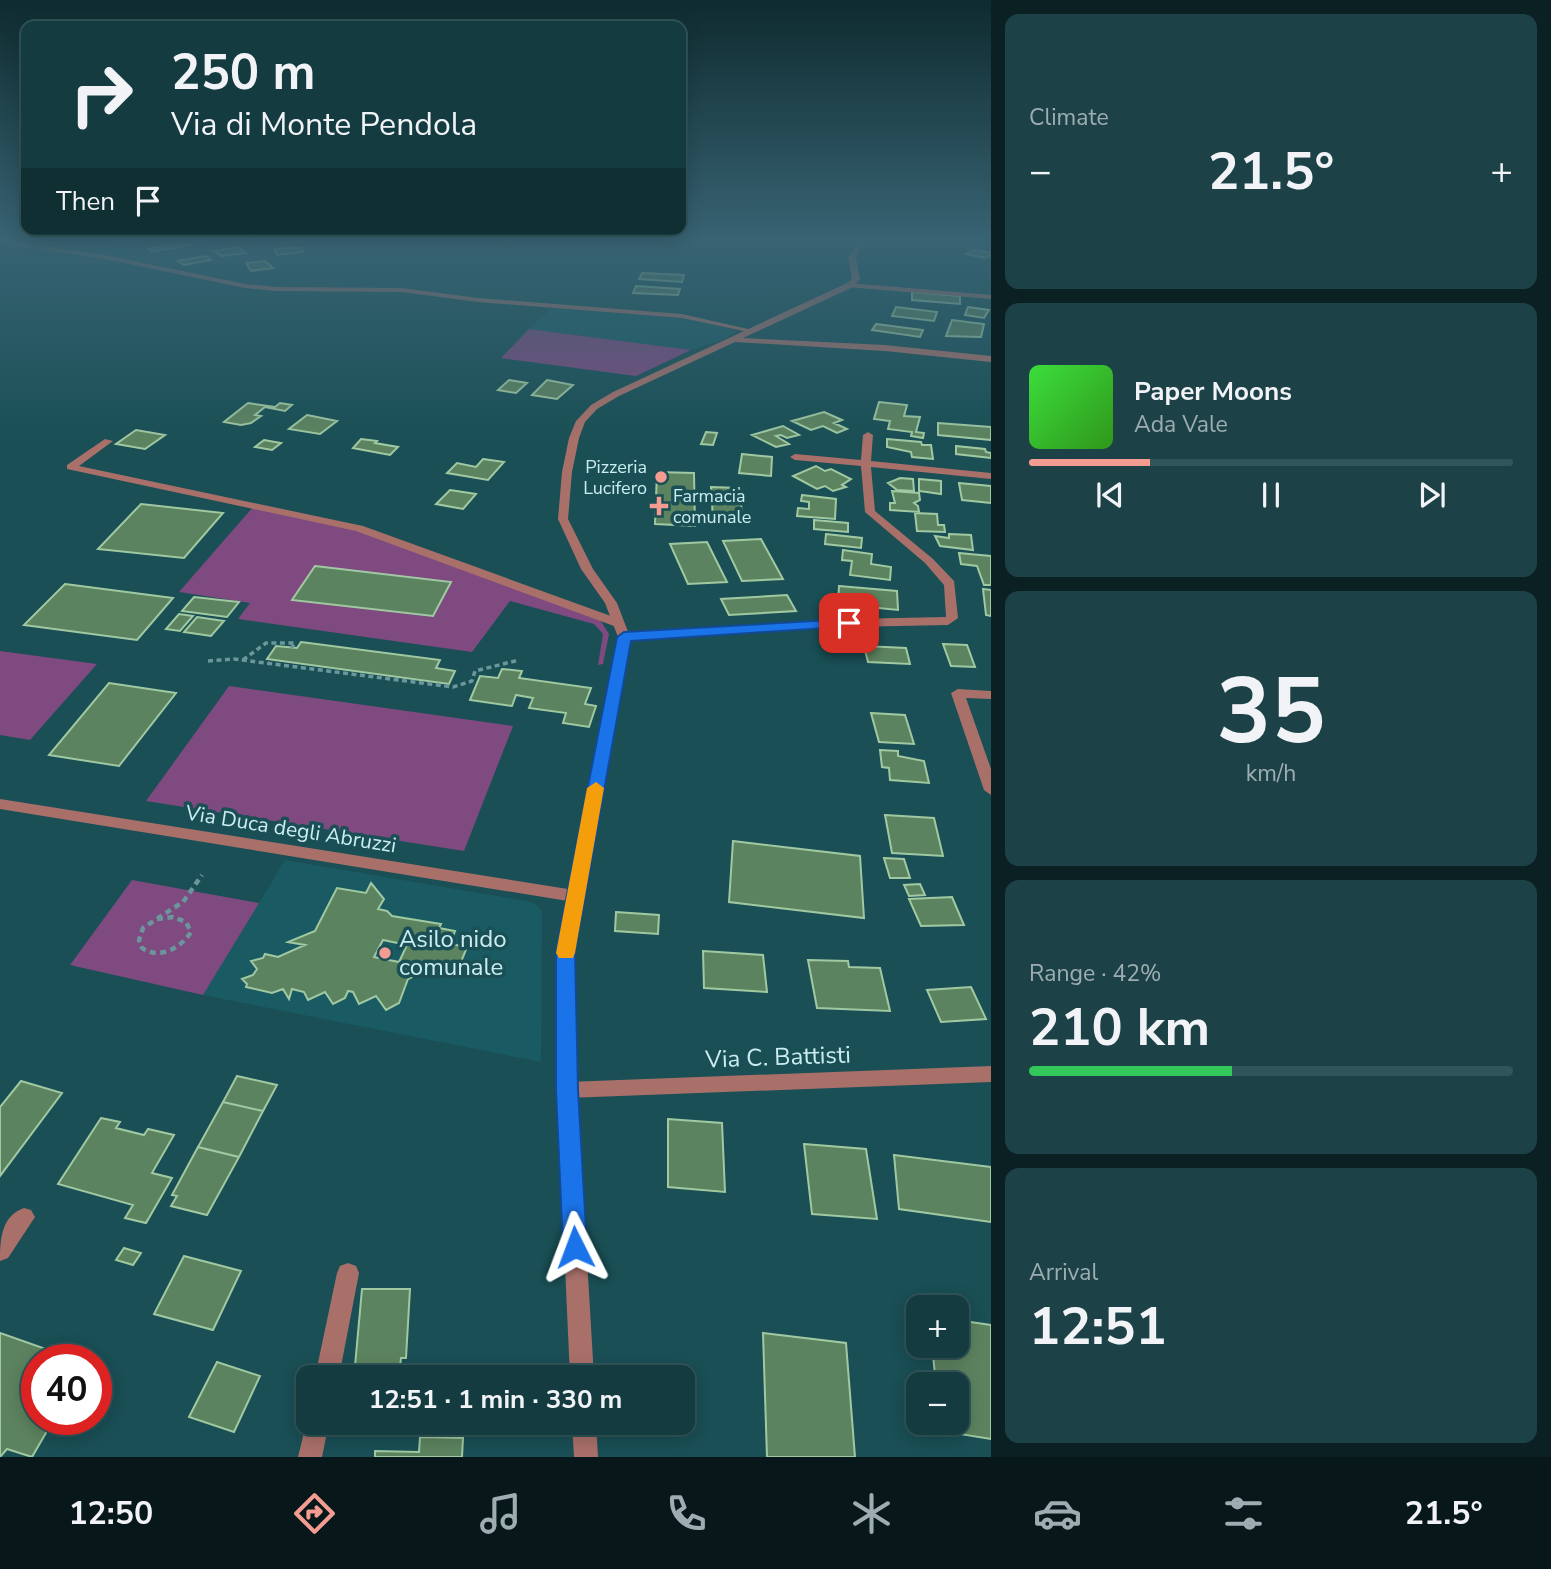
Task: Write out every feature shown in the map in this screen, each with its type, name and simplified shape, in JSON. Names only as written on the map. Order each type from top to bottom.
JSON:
[{"type":"street","points":[[567,307],[681,316],[753,331]]},
{"type":"street","points":[[581,1365],[567,1090],[566,951],[621,630],[611,603],[587,569],[563,519],[567,472],[581,421],[594,407],[685,360],[737,340],[804,307]]},
{"type":"street","points":[[737,340],[885,348],[991,359]]},
{"type":"street","points":[[108,441],[71,467],[359,528],[621,630],[948,621],[952,618],[950,584],[929,561],[870,512],[866,464],[868,435]]},
{"type":"street","points":[[795,457],[991,476]]},
{"type":"street","points":[[991,695],[958,693],[991,790]]},
{"type":"street","name":"Via Duca degli Abruzzi","points":[[0,804],[574,896]]},
{"type":"street","name":"Via C. Battisti","points":[[567,1090],[991,1073]]},
{"type":"street","points":[[0,1251],[24,1217]]},
{"type":"street","points":[[329,1365],[348,1273]]},
{"type":"street","points":[[310,1457],[315,1435]]},
{"type":"street","points":[[585,1435],[586,1457]]},
{"type":"path","points":[[243,660],[262,643],[273,640],[295,643],[291,648]]},
{"type":"path","points":[[208,661],[243,660],[453,687],[472,681],[475,671],[519,660]]},
{"type":"path","points":[[157,919],[173,917],[186,922],[191,932],[185,944],[170,952],[153,952],[141,945],[140,933],[157,919],[183,902],[202,875]]},
{"type":"shaded area","points":[[552,308],[688,319],[738,331],[720,341],[691,350],[529,329]]},
{"type":"shaded area","points":[[529,329],[691,350],[636,376],[501,358]]},
{"type":"shaded area","points":[[253,507],[363,532],[599,618],[609,634],[603,664],[598,665],[603,634],[594,624],[510,601],[472,652],[238,619],[250,603],[179,592]]},
{"type":"shaded area","points":[[0,651],[97,664],[30,740],[0,735]]},
{"type":"shaded area","points":[[229,686],[513,726],[464,851],[146,801]]},
{"type":"shaded area","name":"Asilo nido comunale","points":[[285,860],[532,902],[538,906],[542,911],[541,1062],[203,995]]},
{"type":"shaded area","points":[[132,880],[259,903],[203,995],[70,965]]},
{"type":"building","points":[[896,307],[937,312],[934,321],[892,316]]},
{"type":"building","points":[[968,307],[989,310],[984,318],[965,315]]},
{"type":"building","points":[[952,320],[984,324],[981,337],[946,336]]},
{"type":"building","points":[[876,324],[923,330],[920,337],[872,330]]},
{"type":"building","points":[[509,380],[527,383],[516,393],[498,390]]},
{"type":"building","points":[[547,380],[573,385],[557,399],[532,395]]},
{"type":"building","points":[[879,402],[907,405],[904,416],[920,417],[916,432],[924,433],[923,438],[911,436],[912,432],[888,429],[890,421],[874,419]]},
{"type":"building","points":[[248,403],[275,407],[280,403],[292,405],[285,411],[265,407],[255,415],[261,416],[251,423],[241,425],[224,422]]},
{"type":"building","points":[[824,412],[842,420],[834,423],[847,429],[837,433],[823,426],[811,430],[792,421]]},
{"type":"building","points":[[307,415],[337,421],[320,434],[289,429]]},
{"type":"building","points":[[938,423],[991,427],[991,440],[938,435]]},
{"type":"building","points":[[783,426],[799,435],[787,438],[776,436],[789,444],[776,447],[752,435]]},
{"type":"building","points":[[136,430],[165,435],[145,449],[116,444]]},
{"type":"building","points":[[706,432],[717,433],[713,445],[701,444]]},
{"type":"building","points":[[361,439],[398,447],[390,455],[353,448]]},
{"type":"building","points":[[887,439],[931,445],[933,459],[912,457],[911,452],[887,447]]},
{"type":"building","points":[[264,440],[281,443],[272,450],[255,447]]},
{"type":"building","points":[[956,446],[985,449],[991,453],[991,458],[956,454]]},
{"type":"building","points":[[742,454],[772,457],[771,476],[739,473]]},
{"type":"building","points":[[483,459],[504,462],[488,480],[447,473],[457,463],[476,467]]},
{"type":"building","points":[[816,466],[825,471],[831,469],[851,479],[842,485],[846,487],[833,491],[825,486],[817,489],[793,476]]},
{"type":"building","points":[[657,472],[694,473],[695,526],[655,524]]},
{"type":"building","points":[[900,478],[913,479],[914,491],[897,490],[888,483]]},
{"type":"building","points":[[919,479],[941,481],[941,494],[919,491]]},
{"type":"building","points":[[959,483],[991,486],[991,503],[962,500]]},
{"type":"building","points":[[711,487],[739,488],[743,522],[713,519]]},
{"type":"building","points":[[450,490],[476,494],[463,509],[436,504]]},
{"type":"building","points":[[892,491],[919,493],[920,500],[914,503],[919,512],[890,510],[890,503],[895,503]]},
{"type":"building","points":[[802,495],[836,499],[835,519],[797,516],[798,508],[809,509],[809,502],[801,501]]},
{"type":"building","points":[[141,504],[223,513],[184,558],[98,549]]},
{"type":"building","points":[[915,513],[937,514],[938,525],[944,525],[945,532],[917,531]]},
{"type":"building","points":[[814,520],[848,523],[848,532],[814,529]]},
{"type":"building","points":[[826,534],[862,538],[861,548],[825,544]]},
{"type":"building","points":[[949,534],[971,535],[973,550],[940,546],[935,536],[949,538]]},
{"type":"building","points":[[761,539],[783,579],[742,581],[723,541]]},
{"type":"building","points":[[707,542],[727,582],[688,584],[670,544]]},
{"type":"building","points":[[843,550],[872,554],[871,564],[891,567],[890,580],[850,575],[852,561],[842,560]]},
{"type":"building","points":[[959,553],[991,556],[991,585],[984,585],[977,566],[961,564]]},
{"type":"building","points":[[315,566],[451,582],[433,616],[292,600]]},
{"type":"building","points":[[65,584],[173,598],[137,640],[24,625]]},
{"type":"building","points":[[839,586],[897,591],[898,610],[838,604]]},
{"type":"building","points":[[983,589],[991,590],[991,616],[986,615]]},
{"type":"building","points":[[787,595],[796,611],[729,615],[721,599]]},
{"type":"building","points":[[194,597],[239,602],[227,617],[182,611]]},
{"type":"building","points":[[179,614],[193,616],[180,631],[166,629]]},
{"type":"building","points":[[197,617],[224,621],[211,636],[184,632]]},
{"type":"building","points":[[301,642],[440,660],[436,668],[455,671],[449,684],[267,659],[276,646],[297,648]]},
{"type":"building","points":[[943,644],[967,645],[975,667],[951,666]]},
{"type":"building","points":[[864,646],[906,648],[910,664],[868,662]]},
{"type":"building","points":[[502,669],[522,671],[519,678],[591,688],[585,704],[596,706],[589,727],[563,723],[566,713],[529,708],[533,698],[516,695],[512,706],[470,700],[480,676],[498,678]]},
{"type":"building","points":[[109,683],[176,693],[119,766],[49,755]]},
{"type":"building","points":[[871,713],[905,715],[914,744],[879,742]]},
{"type":"building","points":[[880,750],[898,751],[898,756],[924,761],[929,783],[890,780],[889,768],[882,767]]},
{"type":"building","points":[[885,815],[934,818],[943,856],[892,853]]},
{"type":"building","points":[[733,841],[860,856],[864,918],[729,902]]},
{"type":"building","points":[[884,858],[904,859],[910,878],[890,878]]},
{"type":"building","points":[[371,883],[384,899],[378,909],[387,911],[392,916],[441,924],[439,928],[455,931],[450,944],[467,947],[459,967],[441,963],[408,979],[399,1003],[386,1010],[376,996],[359,1004],[353,992],[348,991],[345,998],[333,1004],[325,992],[308,1000],[304,992],[292,989],[289,999],[283,989],[272,993],[246,987],[247,984],[242,979],[253,975],[257,969],[251,961],[263,958],[265,954],[278,957],[305,945],[288,942],[315,931],[337,888],[366,893]],"holes":[[[383,940],[407,945],[399,962],[374,957]]]},
{"type":"building","points":[[920,884],[925,895],[909,896],[904,885]]},
{"type":"building","points":[[952,897],[964,925],[921,926],[909,899]]},
{"type":"building","points":[[616,912],[659,915],[658,934],[615,931]]},
{"type":"building","points":[[703,951],[763,955],[767,992],[704,988]]},
{"type":"building","points":[[808,960],[848,961],[849,967],[880,968],[890,1011],[817,1008]]},
{"type":"building","points":[[971,987],[986,1019],[941,1022],[927,990]]},
{"type":"building","points":[[237,1076],[277,1085],[263,1111],[223,1102]]},
{"type":"building","points":[[21,1081],[62,1093],[0,1176],[0,1107]]},
{"type":"building","points":[[223,1102],[263,1111],[239,1157],[198,1147]]},
{"type":"building","points":[[101,1118],[120,1122],[116,1128],[144,1135],[148,1129],[174,1135],[152,1173],[172,1178],[146,1223],[125,1218],[133,1205],[58,1184]]},
{"type":"building","points":[[668,1119],[722,1123],[725,1192],[668,1187]]},
{"type":"building","points":[[804,1144],[866,1149],[877,1219],[812,1214]]},
{"type":"building","points":[[198,1147],[239,1157],[207,1215],[171,1206],[177,1196],[172,1195]]},
{"type":"building","points":[[894,1155],[991,1167],[991,1222],[899,1209]]},
{"type":"building","points":[[124,1248],[141,1253],[133,1265],[116,1260]]},
{"type":"building","points":[[184,1256],[241,1271],[213,1330],[154,1314]]},
{"type":"building","points":[[362,1289],[410,1289],[406,1358],[401,1358],[400,1365],[355,1365]]},
{"type":"building","points":[[969,1322],[991,1325],[991,1439],[966,1435],[969,1435],[969,1372],[935,1372],[933,1358],[969,1358]]},
{"type":"building","points":[[0,1333],[32,1344],[21,1344],[21,1435],[45,1435],[32,1457],[7,1449],[0,1457]]},
{"type":"building","points":[[763,1333],[846,1343],[855,1457],[767,1457]]},
{"type":"building","points":[[217,1362],[260,1376],[234,1432],[189,1417]]},
{"type":"building","points":[[420,1437],[463,1438],[462,1457],[375,1457],[375,1451],[419,1452]]},
{"type":"slow traffic","points":[[566,953],[574,896],[596,788]]},
{"type":"place","name":"Pizzeria Lucifero","points":[[661,477]]},
{"type":"place","name":"Farmacia comunale","points":[[659,506]]},
{"type":"place","name":"Asilo nido comunale","points":[[385,953]]},
{"type":"route","points":[[575,1247],[567,1090],[566,951],[574,896],[624,637],[849,623]]}]
